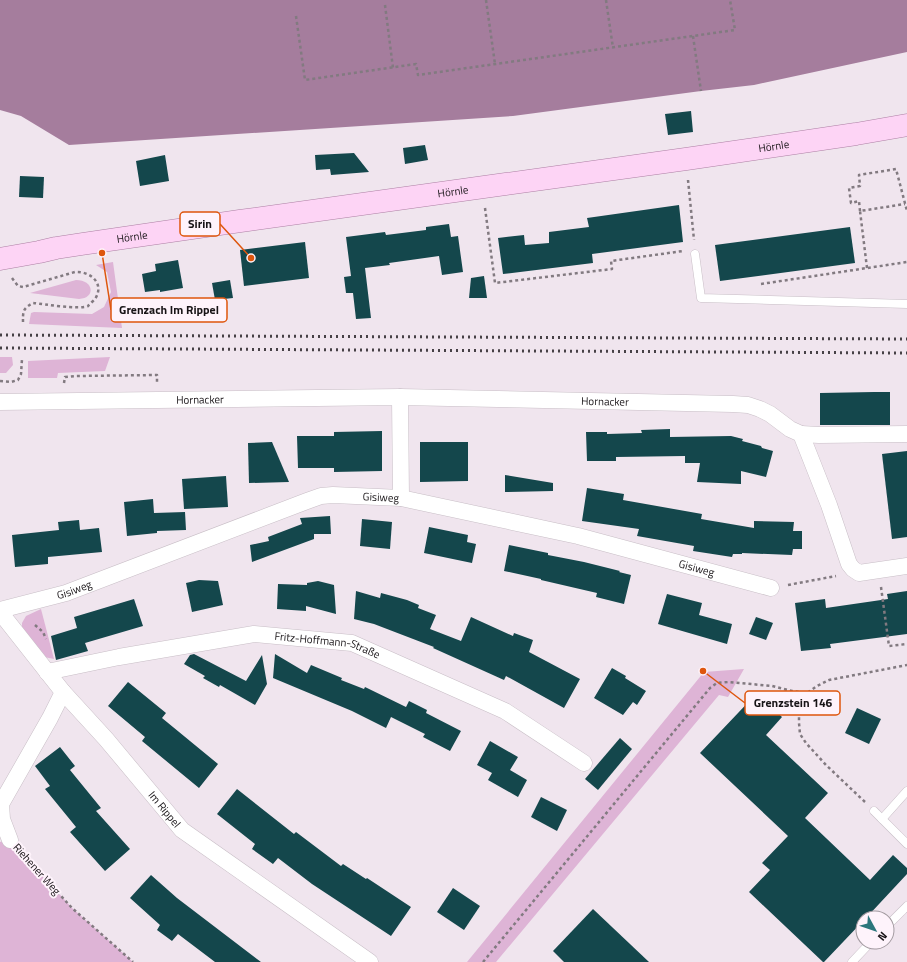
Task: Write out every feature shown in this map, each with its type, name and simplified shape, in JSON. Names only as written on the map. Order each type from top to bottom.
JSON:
[{"type":"main road","name":"Hörnle","points":[[6,267],[39,252],[90,242],[686,159],[907,125]]},
{"type":"street","name":"Hornacker","points":[[0,402],[400,397],[733,404],[748,405],[760,409],[770,414],[790,429],[801,434],[907,434]]},
{"type":"street","points":[[400,397],[401,498]]},
{"type":"street","points":[[801,434],[829,506],[849,564],[853,569],[859,573],[907,566]]},
{"type":"street","name":"Gisiweg","points":[[0,611],[66,593],[321,496],[333,495],[401,498],[578,536],[771,588]]},
{"type":"street","name":"Im Rippel","points":[[0,611],[63,692],[106,739],[182,830],[370,962]]},
{"type":"street","name":"Fritz-Hoffmann-Straße","points":[[47,672],[119,657],[254,634],[352,643],[505,711],[584,763]]},
{"type":"street","name":"Riehener Weg","points":[[10,840],[2,819],[1,804],[50,718],[63,692]]},
{"type":"lane","points":[[695,252],[701,298],[907,304]]},
{"type":"lane","points":[[882,819],[907,791]]},
{"type":"lane","points":[[874,810],[907,844]]},
{"type":"lane","points":[[895,918],[907,906]]},
{"type":"lane","points":[[852,962],[863,950]]},
{"type":"path","points":[[486,0],[495,64]]},
{"type":"path","points":[[606,0],[613,48]]},
{"type":"path","points":[[296,16],[305,80],[416,64],[418,75],[734,30],[730,0]]},
{"type":"path","points":[[384,6],[393,68]]},
{"type":"path","points":[[693,36],[701,91]]},
{"type":"path","points":[[483,187],[495,283],[612,269],[611,261],[695,252],[686,159]]},
{"type":"path","points":[[866,268],[859,201],[851,203],[849,188],[860,186],[859,175],[896,169],[907,211]]},
{"type":"path","points":[[860,211],[905,204]]},
{"type":"path","points":[[761,284],[907,262]]},
{"type":"path","points":[[6,267],[18,286],[23,287],[75,272],[82,272],[89,274],[95,280],[98,287],[98,294],[88,306],[79,308],[33,303],[26,307],[23,313],[23,324]]},
{"type":"path","points":[[0,381],[10,382],[18,380],[21,374],[22,359]]},
{"type":"path","points":[[64,384],[65,376],[157,375],[157,400]]},
{"type":"path","points":[[18,380],[22,383]]},
{"type":"path","points":[[879,570],[889,646],[907,644]]},
{"type":"path","points":[[771,588],[859,573]]},
{"type":"path","points":[[483,962],[710,688],[717,683],[729,682],[772,686],[792,691],[807,692],[829,680],[907,664]]},
{"type":"path","points":[[807,692],[799,712],[800,734],[826,765],[874,810]]},
{"type":"path","name":"Riehener Weg","points":[[10,840],[72,908],[132,962]]},
{"type":"shaded area","points":[[0,0],[907,0],[907,52],[754,85],[513,116],[69,145],[21,116],[0,110]]},
{"type":"shaded area","points":[[113,262],[122,328],[29,324],[31,313],[34,312],[92,314],[104,307],[111,292],[107,272],[96,265]]},
{"type":"shaded area","points":[[76,280],[82,281],[89,286],[91,289],[88,296],[79,299],[30,293]]},
{"type":"shaded area","points":[[0,357],[12,357],[13,365],[6,373],[0,373]]},
{"type":"shaded area","points":[[110,357],[105,371],[58,373],[57,378],[28,378],[28,361]]},
{"type":"shaded area","points":[[41,609],[54,659],[44,657],[22,629],[22,623],[26,616]]},
{"type":"shaded area","points":[[744,669],[728,697],[719,695],[496,962],[467,962],[704,672]]},
{"type":"shaded area","points":[[10,840],[72,908],[133,962],[0,962],[0,842]]},
{"type":"building","points":[[691,111],[693,132],[668,135],[665,114]]},
{"type":"building","points":[[425,145],[428,160],[405,164],[403,148]]},
{"type":"building","points":[[354,153],[369,172],[331,175],[330,169],[316,170],[315,155]]},
{"type":"building","points":[[165,155],[169,181],[140,186],[136,161]]},
{"type":"building","points":[[20,176],[44,177],[43,198],[19,197]]},
{"type":"building","points":[[679,205],[683,242],[592,254],[593,263],[503,274],[498,238],[524,235],[525,245],[549,243],[549,232],[589,227],[587,218]]},
{"type":"building","points":[[449,224],[451,237],[458,236],[463,272],[442,275],[439,256],[365,268],[371,318],[356,319],[353,293],[346,293],[344,277],[351,276],[346,237],[385,232],[386,235],[426,230],[426,227]]},
{"type":"building","points":[[850,227],[855,263],[720,281],[715,245]]},
{"type":"building","points":[[305,242],[309,278],[244,286],[240,250]]},
{"type":"building","points":[[178,260],[183,288],[160,292],[160,290],[145,292],[142,274],[156,271],[155,264]]},
{"type":"building","points":[[484,276],[487,298],[469,298],[471,278]]},
{"type":"building","points":[[230,280],[233,298],[215,300],[212,283]]},
{"type":"building","points":[[890,392],[890,425],[820,425],[820,393]]},
{"type":"building","points":[[670,429],[670,437],[731,436],[743,439],[742,441],[773,451],[766,477],[741,471],[741,484],[697,482],[700,463],[685,463],[685,456],[616,457],[616,461],[587,461],[586,432],[607,432],[607,434],[642,433],[641,430]]},
{"type":"building","points":[[382,431],[382,471],[334,472],[334,468],[298,468],[297,436],[334,436],[334,432]]},
{"type":"building","points":[[272,442],[289,482],[249,483],[248,443]]},
{"type":"building","points":[[420,442],[468,442],[468,481],[420,482]]},
{"type":"building","points":[[907,451],[907,537],[892,539],[882,454]]},
{"type":"building","points":[[505,475],[553,483],[553,491],[505,492]]},
{"type":"building","points":[[226,476],[228,507],[184,509],[182,479]]},
{"type":"building","points":[[587,488],[624,494],[623,500],[702,514],[701,519],[754,528],[754,521],[794,522],[793,531],[802,531],[802,549],[793,549],[792,555],[742,553],[733,554],[732,557],[693,551],[694,546],[637,536],[639,529],[582,521]]},
{"type":"building","points":[[153,499],[154,513],[185,512],[186,530],[157,531],[157,533],[127,536],[124,502]]},
{"type":"building","points":[[330,516],[331,534],[314,534],[314,539],[252,562],[250,545],[269,541],[268,537],[302,524],[300,518]]},
{"type":"building","points":[[362,519],[392,522],[390,549],[360,546]]},
{"type":"building","points":[[79,520],[80,530],[99,528],[102,552],[48,557],[48,564],[15,567],[12,535],[59,530],[58,522]]},
{"type":"building","points":[[429,527],[468,535],[467,542],[476,544],[472,563],[424,553]]},
{"type":"building","points":[[509,545],[548,553],[548,555],[584,562],[631,575],[624,604],[596,597],[597,593],[504,571]]},
{"type":"building","points":[[199,580],[218,581],[223,605],[192,612],[186,583]]},
{"type":"building","points":[[318,581],[334,585],[336,614],[306,606],[306,611],[277,609],[278,584],[307,585],[307,583]]},
{"type":"building","points":[[356,591],[380,598],[381,593],[419,605],[418,608],[436,615],[430,629],[461,641],[471,617],[513,636],[514,633],[533,640],[529,652],[580,679],[564,708],[506,676],[504,680],[433,648],[434,647],[374,624],[354,619]]},
{"type":"building","points":[[907,591],[907,634],[830,644],[831,648],[801,651],[795,603],[825,599],[826,608],[888,599],[887,594]]},
{"type":"building","points":[[667,594],[702,603],[699,615],[732,624],[727,644],[658,624]]},
{"type":"building","points":[[134,599],[143,626],[85,643],[88,651],[56,660],[51,636],[77,628],[74,617]]},
{"type":"building","points":[[756,617],[773,623],[766,640],[749,634]]},
{"type":"building","points":[[194,654],[246,681],[262,655],[267,684],[255,705],[220,685],[219,687],[203,678],[205,676],[184,664],[190,655]]},
{"type":"building","points":[[275,654],[307,673],[311,665],[342,678],[341,680],[364,689],[365,687],[406,707],[409,701],[427,710],[426,713],[461,731],[450,751],[423,737],[425,734],[391,717],[386,728],[352,711],[273,678]]},
{"type":"building","points":[[612,668],[626,676],[625,678],[646,691],[637,705],[633,702],[623,715],[594,698]]},
{"type":"building","points":[[128,682],[166,713],[162,718],[218,764],[199,788],[142,741],[145,737],[108,706]]},
{"type":"building","points":[[757,693],[782,717],[766,735],[828,793],[805,818],[870,880],[893,855],[907,868],[907,874],[873,910],[855,910],[855,929],[824,962],[749,892],[770,870],[762,863],[788,836],[700,753]]},
{"type":"building","points":[[857,708],[881,719],[869,744],[845,733]]},
{"type":"building","points":[[620,738],[632,749],[598,790],[585,779]]},
{"type":"building","points":[[490,741],[518,757],[510,770],[527,780],[518,797],[488,780],[492,773],[477,765]]},
{"type":"building","points":[[60,747],[75,766],[70,770],[101,808],[96,811],[130,849],[105,871],[70,832],[76,827],[45,789],[50,786],[35,766]]},
{"type":"building","points":[[237,789],[294,834],[296,832],[341,866],[343,864],[366,879],[367,878],[411,907],[391,936],[312,884],[278,858],[273,864],[252,849],[255,844],[217,814]]},
{"type":"building","points":[[541,797],[567,810],[557,831],[531,817]]},
{"type":"building","points":[[151,875],[177,898],[261,962],[215,962],[178,934],[172,941],[157,930],[160,925],[130,898]]},
{"type":"building","points":[[453,888],[480,906],[464,930],[437,912]]},
{"type":"building","points":[[593,909],[649,962],[564,962],[553,951]]},
{"type":"railway","points":[[0,335],[907,339]]},
{"type":"railway","points":[[0,348],[907,353]]},
{"type":"place","name":"Grenzach Im Rippel","points":[[102,253]]},
{"type":"place","name":"Sirin","points":[[251,258]]},
{"type":"place","name":"Grenzstein 146","points":[[703,671]]}]
